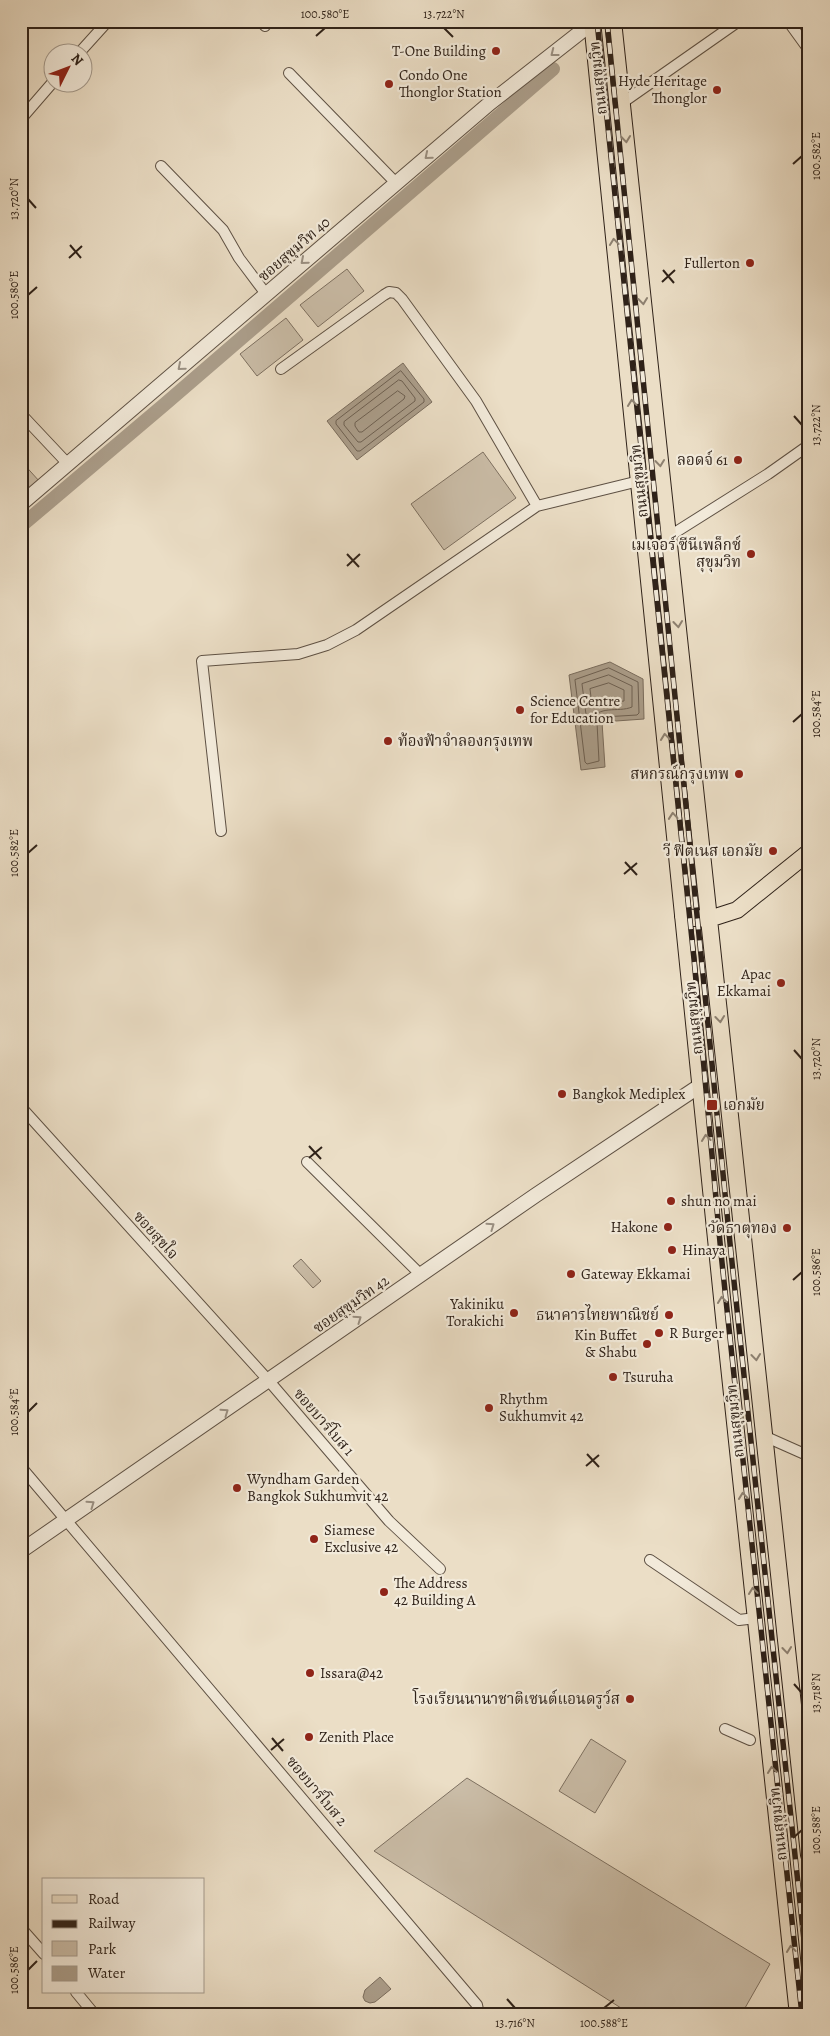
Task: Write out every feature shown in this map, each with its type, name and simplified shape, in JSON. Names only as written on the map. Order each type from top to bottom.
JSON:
[{"type":"main road","name":"ถนนสุขุมวิท","points":[[613,21],[809,1855]]},
{"type":"main road","name":"ถนนสุขุมวิท","points":[[594,22],[683,917],[798,2015]]},
{"type":"main road","points":[[645,539],[668,537]]},
{"type":"main road","points":[[683,917],[710,919],[737,910],[809,852]]},
{"type":"main road","points":[[701,1085],[726,1082]]},
{"type":"main road","points":[[748,1544],[775,1542]]},
{"type":"street","points":[[89,42],[108,21]]},
{"type":"street","points":[[622,103],[739,21]]},
{"type":"street","points":[[788,21],[809,50]]},
{"type":"street","name":"ซอยสุขุมวิท 40","points":[[21,504],[490,103],[594,22]]},
{"type":"street","points":[[289,73],[396,183]]},
{"type":"street","points":[[21,119],[45,92]]},
{"type":"street","points":[[161,166],[222,230],[266,294]]},
{"type":"street","points":[[281,370],[384,295],[389,292],[396,294],[402,299],[476,401],[537,506]]},
{"type":"street","points":[[21,414],[68,464]]},
{"type":"street","points":[[668,537],[768,474],[809,445]]},
{"type":"street","points":[[221,831],[202,661],[298,654],[327,645],[356,630],[537,506],[640,481]]},
{"type":"street","name":"ซอยสุขุมวิท 42","points":[[21,1551],[536,1195],[701,1085]]},
{"type":"street","name":"ซอยสุขใจ","points":[[21,1107],[269,1381]]},
{"type":"street","points":[[307,1162],[421,1275]]},
{"type":"street","name":"ซอยบาร์โบส 1","points":[[269,1381],[390,1521],[440,1569]]},
{"type":"street","points":[[764,1436],[809,1456]]},
{"type":"street","points":[[21,1467],[68,1520]]},
{"type":"street","name":"ซอยบาร์โบส 2","points":[[68,1520],[477,2005],[478,2010],[475,2015]]},
{"type":"street","points":[[650,1560],[738,1620],[756,1618]]},
{"type":"street","points":[[725,1729],[750,1740]]},
{"type":"street","points":[[21,1928],[42,1952]]},
{"type":"street","points":[[78,1994],[95,2015]]},
{"type":"green space","points":[[347,269],[364,291],[318,327],[300,305]]},
{"type":"green space","points":[[286,318],[303,340],[257,376],[240,354]]},
{"type":"green space","points":[[483,452],[516,498],[444,550],[411,504]]},
{"type":"green space","points":[[21,461],[40,482],[21,498]]},
{"type":"green space","points":[[301,1259],[321,1281],[313,1288],[293,1266]]},
{"type":"green space","points":[[591,1739],[626,1761],[595,1813],[559,1791]]},
{"type":"green space","points":[[467,1778],[770,1964],[741,2015],[632,2015],[374,1851]]},
{"type":"water","points":[[403,363],[432,402],[357,460],[327,421]]},
{"type":"water","points":[[610,662],[643,679],[644,719],[602,722],[605,767],[581,770],[569,675]]},
{"type":"water","points":[[380,1977],[391,1989],[375,2002],[365,2001],[363,1997],[365,1990]]},
{"type":"waterway","points":[[21,526],[553,69]]},
{"type":"railway","points":[[597,21],[694,959],[721,1253],[802,2015]]},
{"type":"railway","points":[[607,21],[731,1253],[809,1987]]},
{"type":"place","name":"T-One Building","points":[[496,51]]},
{"type":"place","name":"Condo One Thonglor Station","points":[[389,84]]},
{"type":"place","name":"Hyde Heritage Thonglor","points":[[717,90]]},
{"type":"place","name":"Fullerton","points":[[750,263]]},
{"type":"place","name":"ลอดจ์ 61","points":[[738,460]]},
{"type":"place","name":"เมเจอร์ ซีนีเพล็กซ์ สุขุมวิท","points":[[751,554]]},
{"type":"place","name":"Science Centre for Education","points":[[520,710]]},
{"type":"place","name":"ท้องฟ้าจำลองกรุงเทพ","points":[[388,741]]},
{"type":"place","name":"สหกรณ์กรุงเทพ","points":[[739,774]]},
{"type":"place","name":"วี ฟิตเนส เอกมัย","points":[[773,851]]},
{"type":"place","name":"Apac Ekkamai","points":[[781,983]]},
{"type":"place","name":"Bangkok Mediplex","points":[[562,1094]]},
{"type":"place","name":"เอกมัย","points":[[712,1105]]},
{"type":"place","name":"shun no mai","points":[[671,1201]]},
{"type":"place","name":"Hakone","points":[[668,1227]]},
{"type":"place","name":"วัดธาตุทอง","points":[[787,1228]]},
{"type":"place","name":"Hinaya","points":[[672,1250]]},
{"type":"place","name":"Gateway Ekkamai","points":[[571,1274]]},
{"type":"place","name":"Yakiniku Torakichi","points":[[514,1313]]},
{"type":"place","name":"ธนาคารไทยพาณิชย์","points":[[669,1315]]},
{"type":"place","name":"R Burger","points":[[659,1333]]},
{"type":"place","name":"Kin Buffet & Shabu","points":[[647,1344]]},
{"type":"place","name":"Tsuruha","points":[[613,1377]]},
{"type":"place","name":"Rhythm Sukhumvit 42","points":[[489,1408]]},
{"type":"place","name":"Wyndham Garden Bangkok Sukhumvit 42","points":[[237,1488]]},
{"type":"place","name":"Siamese Exclusive 42","points":[[314,1539]]},
{"type":"place","name":"The Address 42 Building A","points":[[384,1592]]},
{"type":"place","name":"Issara@42","points":[[310,1673]]},
{"type":"place","name":"โรงเรียนนานาชาติเซนต์แอนดรูว์ส","points":[[630,1699]]},
{"type":"place","name":"Zenith Place","points":[[309,1737]]}]
